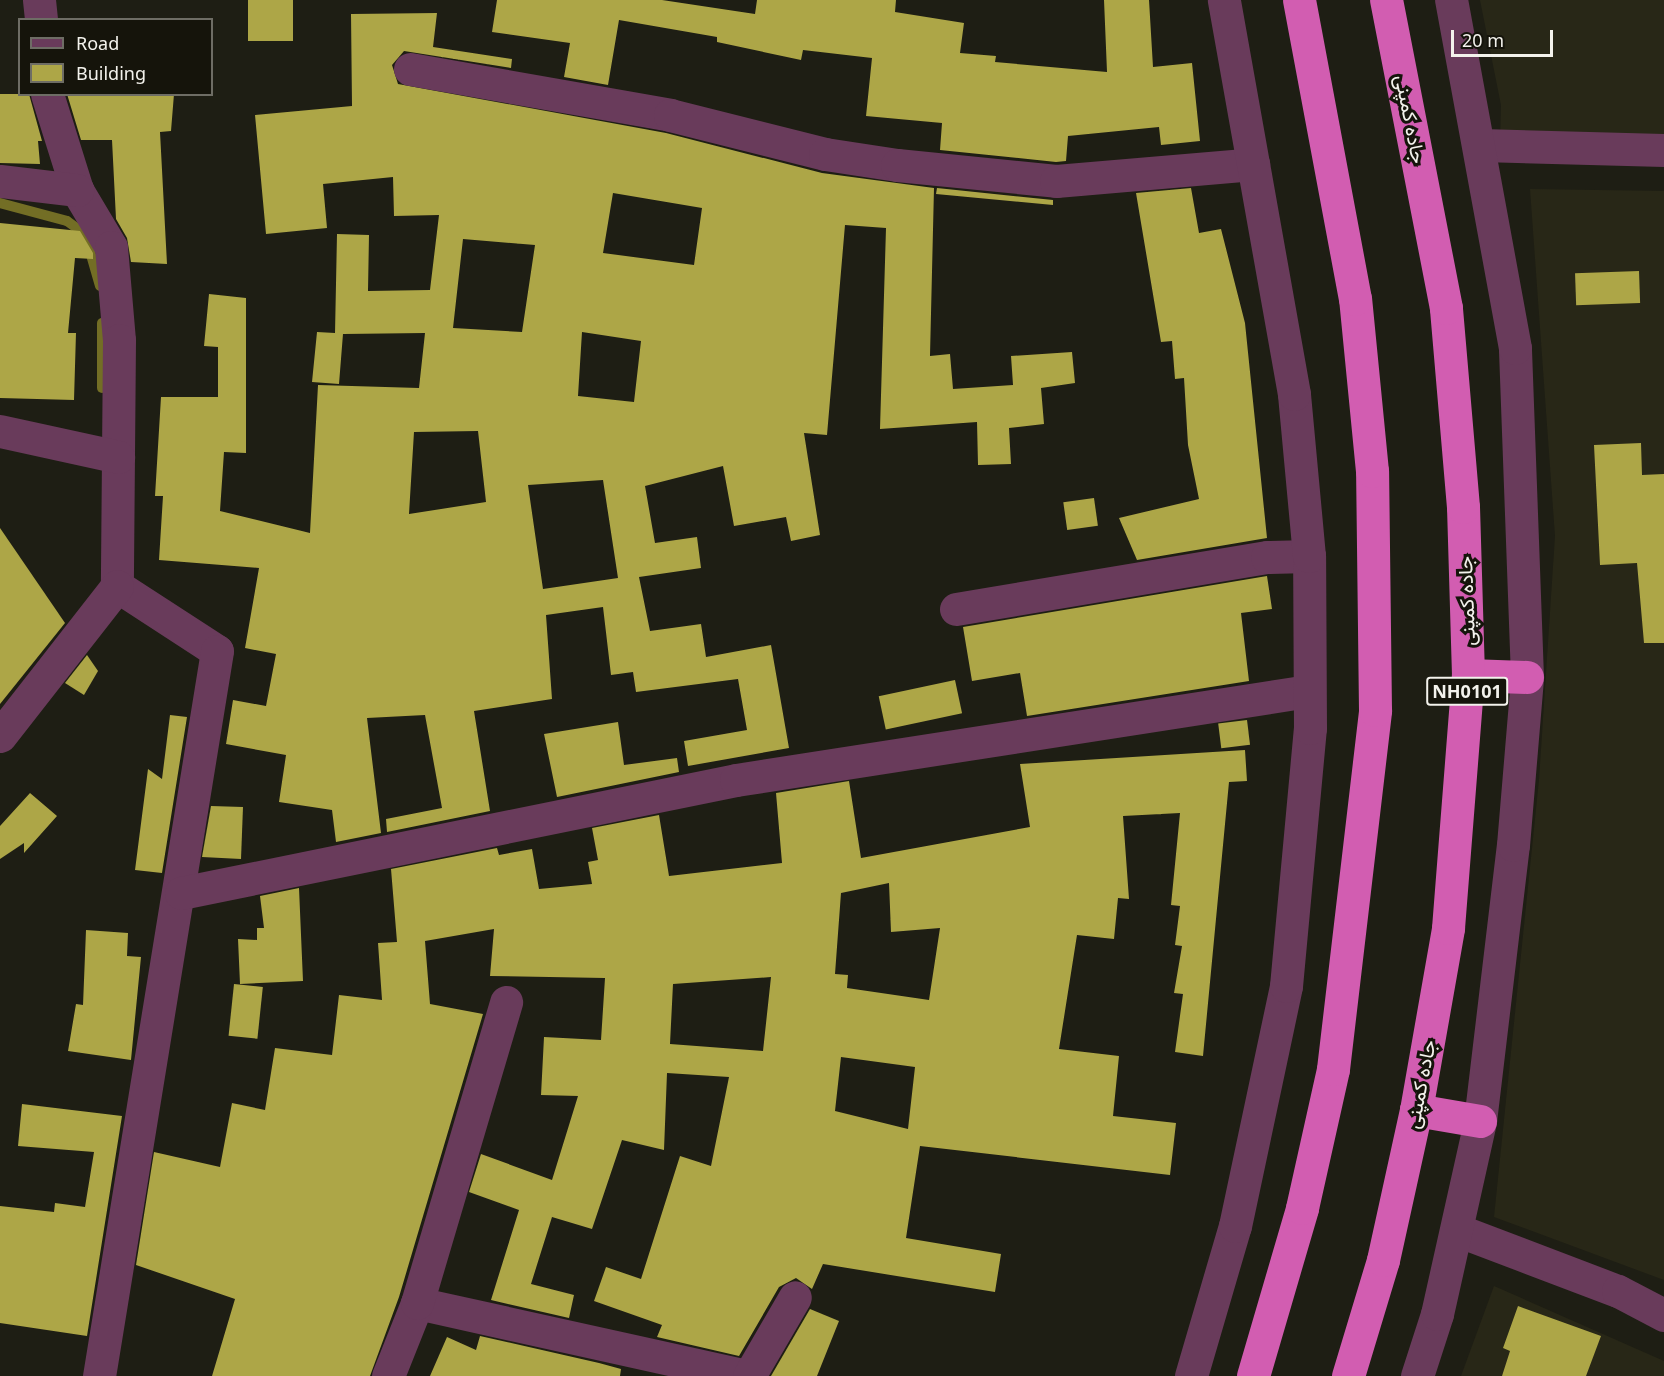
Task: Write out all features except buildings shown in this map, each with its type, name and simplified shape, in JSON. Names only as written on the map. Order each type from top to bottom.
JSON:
[{"type":"highway","points":[[1253,1376],[1302,1208],[1333,1069],[1375,711],[1372,471],[1355,299],[1299,0]]},
{"type":"highway","name":"جاده کمپنی","points":[[1348,1376],[1383,1260],[1416,1110],[1448,928],[1468,675],[1463,507],[1446,308],[1386,0]]},
{"type":"highway","points":[[1468,675],[1527,677]]},
{"type":"highway","points":[[1416,1110],[1480,1121]]},
{"type":"street","points":[[39,0],[41,18]]},
{"type":"street","points":[[1191,1376],[1235,1226],[1286,986],[1308,691],[1309,556],[1294,394],[1224,0]]},
{"type":"street","points":[[1417,1376],[1457,1230],[1480,1121],[1514,845],[1527,677],[1515,348],[1481,145],[1451,0]]},
{"type":"street","points":[[410,69],[670,115],[825,154],[897,165],[1056,181],[1253,164]]},
{"type":"street","points":[[0,736],[117,586],[119,340],[111,247],[77,190],[48,96]]},
{"type":"street","points":[[1481,145],[1664,150]]},
{"type":"street","points":[[0,181],[77,190]]},
{"type":"street","points":[[0,431],[63,448],[118,457]]},
{"type":"street","points":[[956,609],[1267,557],[1309,556]]},
{"type":"street","points":[[99,1376],[181,893],[217,651],[117,586]]},
{"type":"street","points":[[181,893],[736,780],[1308,691]]},
{"type":"street","points":[[388,1376],[417,1303],[506,1002]]},
{"type":"street","points":[[1457,1230],[1618,1291],[1664,1315]]},
{"type":"street","points":[[417,1303],[747,1376],[795,1297]]},
{"type":"shaded area","points":[[1480,0],[1664,0],[1664,148],[1500,143],[1501,105]]},
{"type":"shaded area","points":[[1530,189],[1664,191],[1664,1280],[1494,1217],[1539,780],[1555,536]]},
{"type":"shaded area","points":[[1494,1286],[1664,1361],[1664,1376],[1461,1376]]},
{"type":"waterway","points":[[0,203],[67,221],[85,234],[100,286]]},
{"type":"waterway","points":[[102,323],[102,388]]}]
